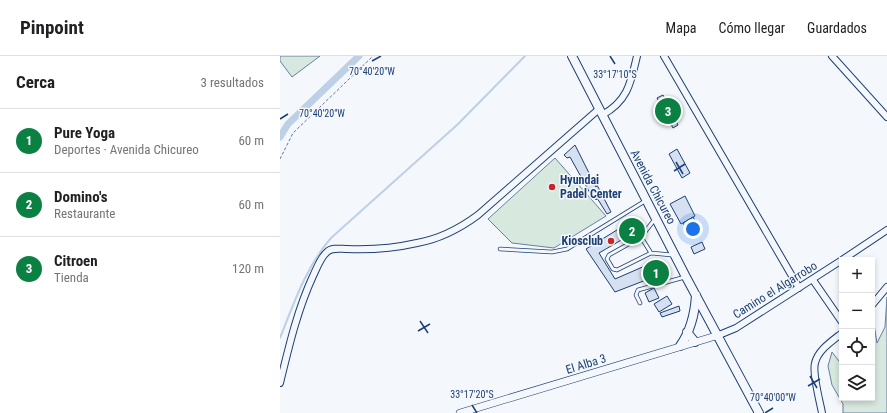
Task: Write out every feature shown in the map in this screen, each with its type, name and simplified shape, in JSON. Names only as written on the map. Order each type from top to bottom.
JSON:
[{"type":"main road","name":"Avenida Chicureo","points":[[572,56],[759,413]]},
{"type":"main road","points":[[680,346],[687,332],[696,294]]},
{"type":"main road","points":[[687,332],[695,342]]},
{"type":"street","points":[[280,384],[287,350],[298,312],[321,259],[327,252],[336,249],[382,248],[418,243],[441,236],[456,229],[478,215],[601,112],[618,105],[631,80],[637,56]]},
{"type":"street","points":[[664,56],[799,288]]},
{"type":"street","points":[[832,56],[887,117]]},
{"type":"street","name":"Camino el Algarrobo","points":[[846,257],[887,230]]},
{"type":"street","name":"Camino el Algarrobo","points":[[718,335],[736,328],[839,262]]},
{"type":"street","points":[[813,280],[839,318]]},
{"type":"street","points":[[875,301],[887,287]]},
{"type":"street","name":"El Alba 3","points":[[460,413],[718,335]]},
{"type":"street","points":[[822,413],[814,373],[815,363],[830,342],[839,335]]},
{"type":"lane","points":[[500,249],[552,252],[566,249],[647,200]]},
{"type":"lane","points":[[656,218],[641,237],[609,255],[607,259],[609,264],[617,270],[651,253],[676,256]]},
{"type":"lane","points":[[641,237],[651,253]]},
{"type":"lane","points":[[640,304],[636,295],[638,290],[686,276]]},
{"type":"path","points":[[280,159],[292,133],[373,56]]},
{"type":"shaded area","points":[[280,56],[320,56],[292,77],[280,61]]},
{"type":"shaded area","name":"Hyundai Padel Center","points":[[555,158],[606,216],[554,248],[512,243],[488,219]]},
{"type":"shaded area","points":[[887,297],[887,413],[843,413],[843,404],[841,401],[875,401],[875,330],[877,343],[885,327]]},
{"type":"shaded area","points":[[832,352],[839,361],[839,397],[832,385],[828,366]]},
{"type":"building","points":[[663,95],[678,125],[673,128],[657,98]]},
{"type":"building","points":[[575,145],[596,187],[597,185],[611,212],[607,214],[597,198],[596,200],[590,193],[570,157],[567,158],[564,155]]},
{"type":"building","points":[[677,149],[690,173],[682,178],[669,154]]},
{"type":"building","points":[[685,196],[695,216],[681,224],[670,204]]},
{"type":"building","points":[[693,217],[697,224],[687,229],[683,223]]},
{"type":"building","points":[[630,222],[635,232],[599,253],[615,279],[654,262],[659,275],[615,292],[586,249]]},
{"type":"building","points":[[702,242],[705,249],[694,254],[691,247]]},
{"type":"building","points":[[654,288],[659,298],[649,302],[645,293]]},
{"type":"building","points":[[667,296],[672,304],[659,312],[654,304]]},
{"type":"building","points":[[679,306],[680,311],[662,317],[660,313]]},
{"type":"waterway","points":[[280,137],[288,124],[359,56]]},
{"type":"waterway","points":[[280,338],[314,261],[331,238],[457,125],[525,56]]},
{"type":"place","name":"Citroen","points":[[668,111]]},
{"type":"place","name":"Hyundai Padel Center","points":[[552,187]]},
{"type":"place","name":"Domino's","points":[[632,231]]},
{"type":"place","name":"Kiosclub","points":[[611,241]]},
{"type":"place","name":"Pure Yoga","points":[[656,273]]}]
